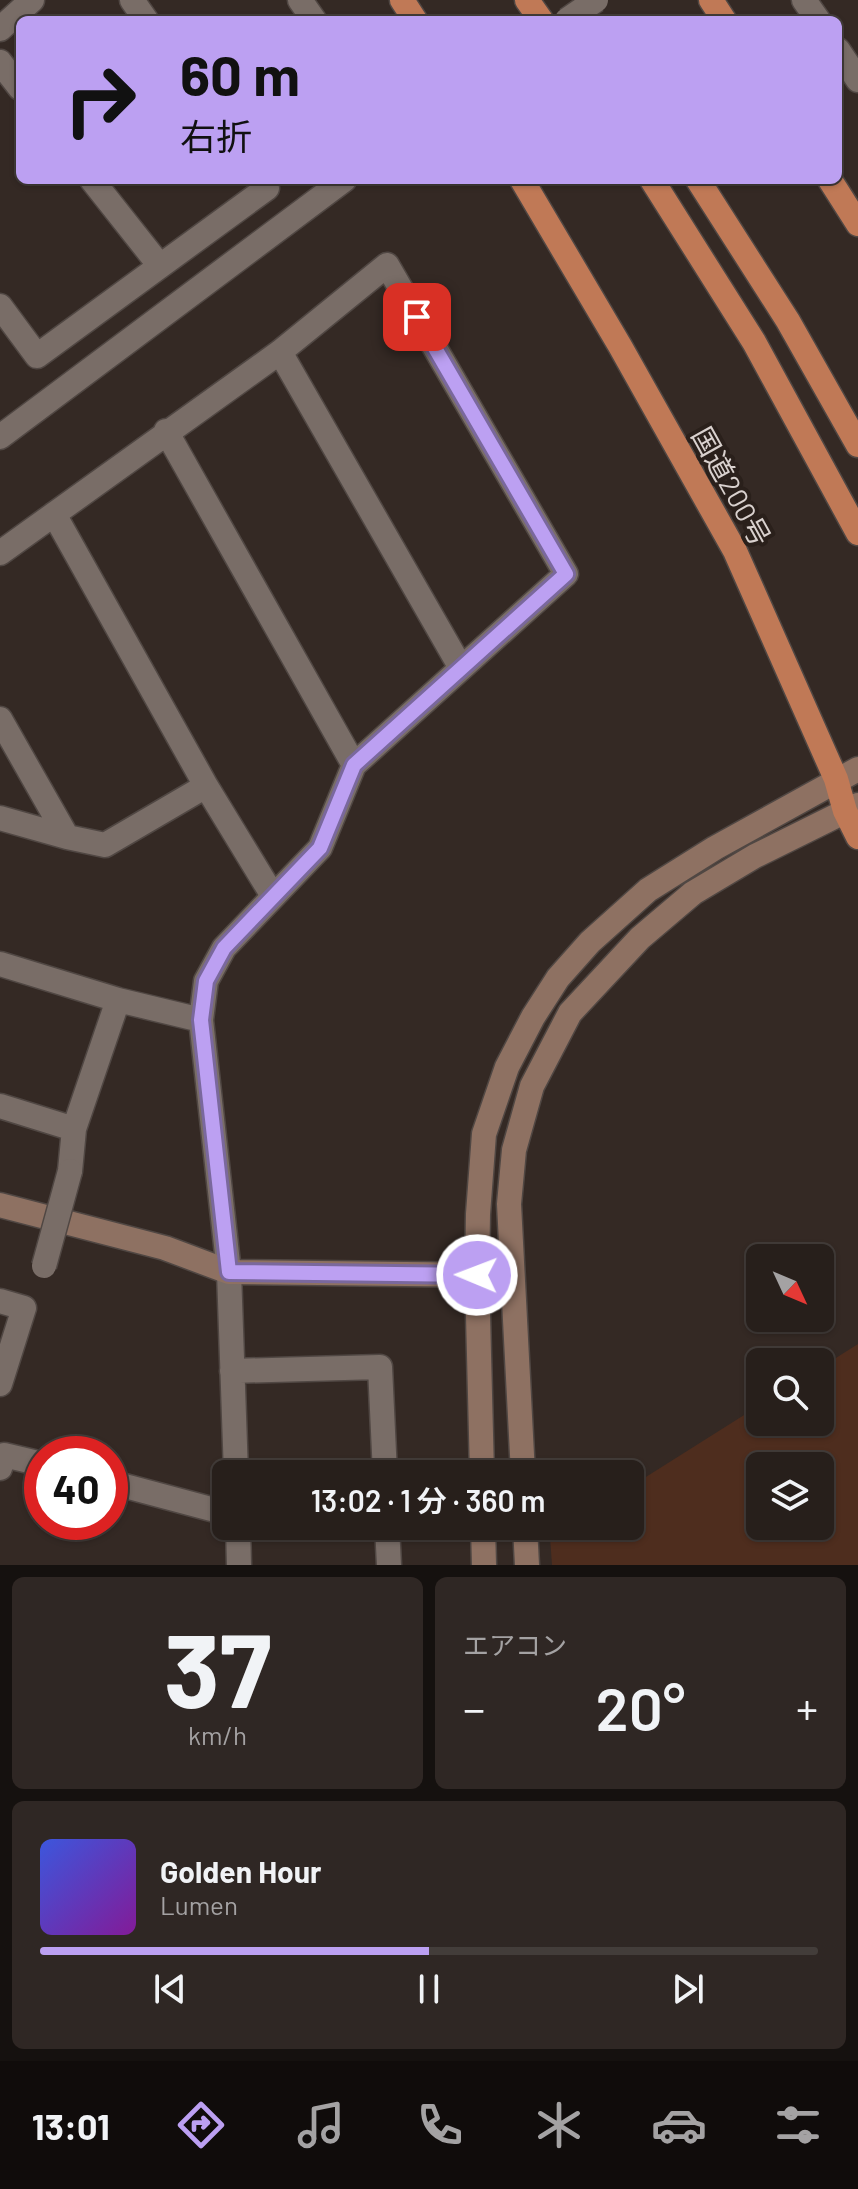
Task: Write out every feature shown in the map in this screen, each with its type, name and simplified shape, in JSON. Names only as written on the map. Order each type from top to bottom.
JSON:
[{"type":"highway","name":"国道200号","points":[[524,184],[735,551],[836,779],[852,808],[858,837]]},
{"type":"highway","points":[[655,184],[754,342],[858,533]]},
{"type":"highway","points":[[701,184],[788,321],[858,445]]},
{"type":"highway","points":[[833,184],[858,224]]},
{"type":"street","points":[[0,29],[32,0]]},
{"type":"street","points":[[573,16],[596,0]]},
{"type":"street","points":[[842,56],[858,80]]},
{"type":"street","points":[[0,62],[16,83]]},
{"type":"street","points":[[95,184],[160,266]]},
{"type":"street","points":[[0,306],[37,356],[268,184]]},
{"type":"street","points":[[0,437],[339,184]]},
{"type":"street","points":[[0,553],[280,352],[387,265],[566,574],[354,765],[320,848],[224,948],[206,981],[201,1020],[229,1272],[235,1460]]},
{"type":"street","points":[[280,352],[461,668]]},
{"type":"street","points":[[166,431],[354,765]]},
{"type":"street","points":[[54,514],[206,786],[273,896]]},
{"type":"street","points":[[0,719],[67,837]]},
{"type":"street","points":[[482,1460],[477,1275],[484,1134],[507,1067],[533,1017],[558,978],[590,942],[648,890],[858,769]]},
{"type":"street","points":[[0,818],[105,845],[206,786]]},
{"type":"street","points":[[522,1460],[509,1204],[514,1150],[532,1086],[570,1013],[640,938],[693,893],[755,856],[852,808]]},
{"type":"street","points":[[0,964],[118,1000],[201,1020]]},
{"type":"street","points":[[44,1266],[70,1171],[74,1129],[118,1000]]},
{"type":"street","points":[[0,1106],[74,1129]]},
{"type":"street","points":[[0,1205],[165,1248],[229,1272],[513,1275]]},
{"type":"street","points":[[0,1301],[24,1308],[0,1384]]},
{"type":"street","points":[[232,1371],[380,1367],[384,1460]]},
{"type":"street","points":[[0,1468],[4,1455],[24,1460]]},
{"type":"street","points":[[128,1487],[212,1509]]},
{"type":"street","points":[[238,1540],[239,1565]]},
{"type":"street","points":[[388,1540],[389,1565]]},
{"type":"street","points":[[483,1540],[484,1565]]},
{"type":"street","points":[[526,1540],[527,1565]]},
{"type":"shaded area","points":[[858,1344],[858,1565],[552,1565],[550,1540],[644,1540],[644,1478],[746,1414],[746,1436],[834,1436],[834,1359]]},
{"type":"route","points":[[417,317],[566,574],[354,765],[320,848],[224,948],[206,981],[201,1020],[229,1272],[477,1275]]}]
